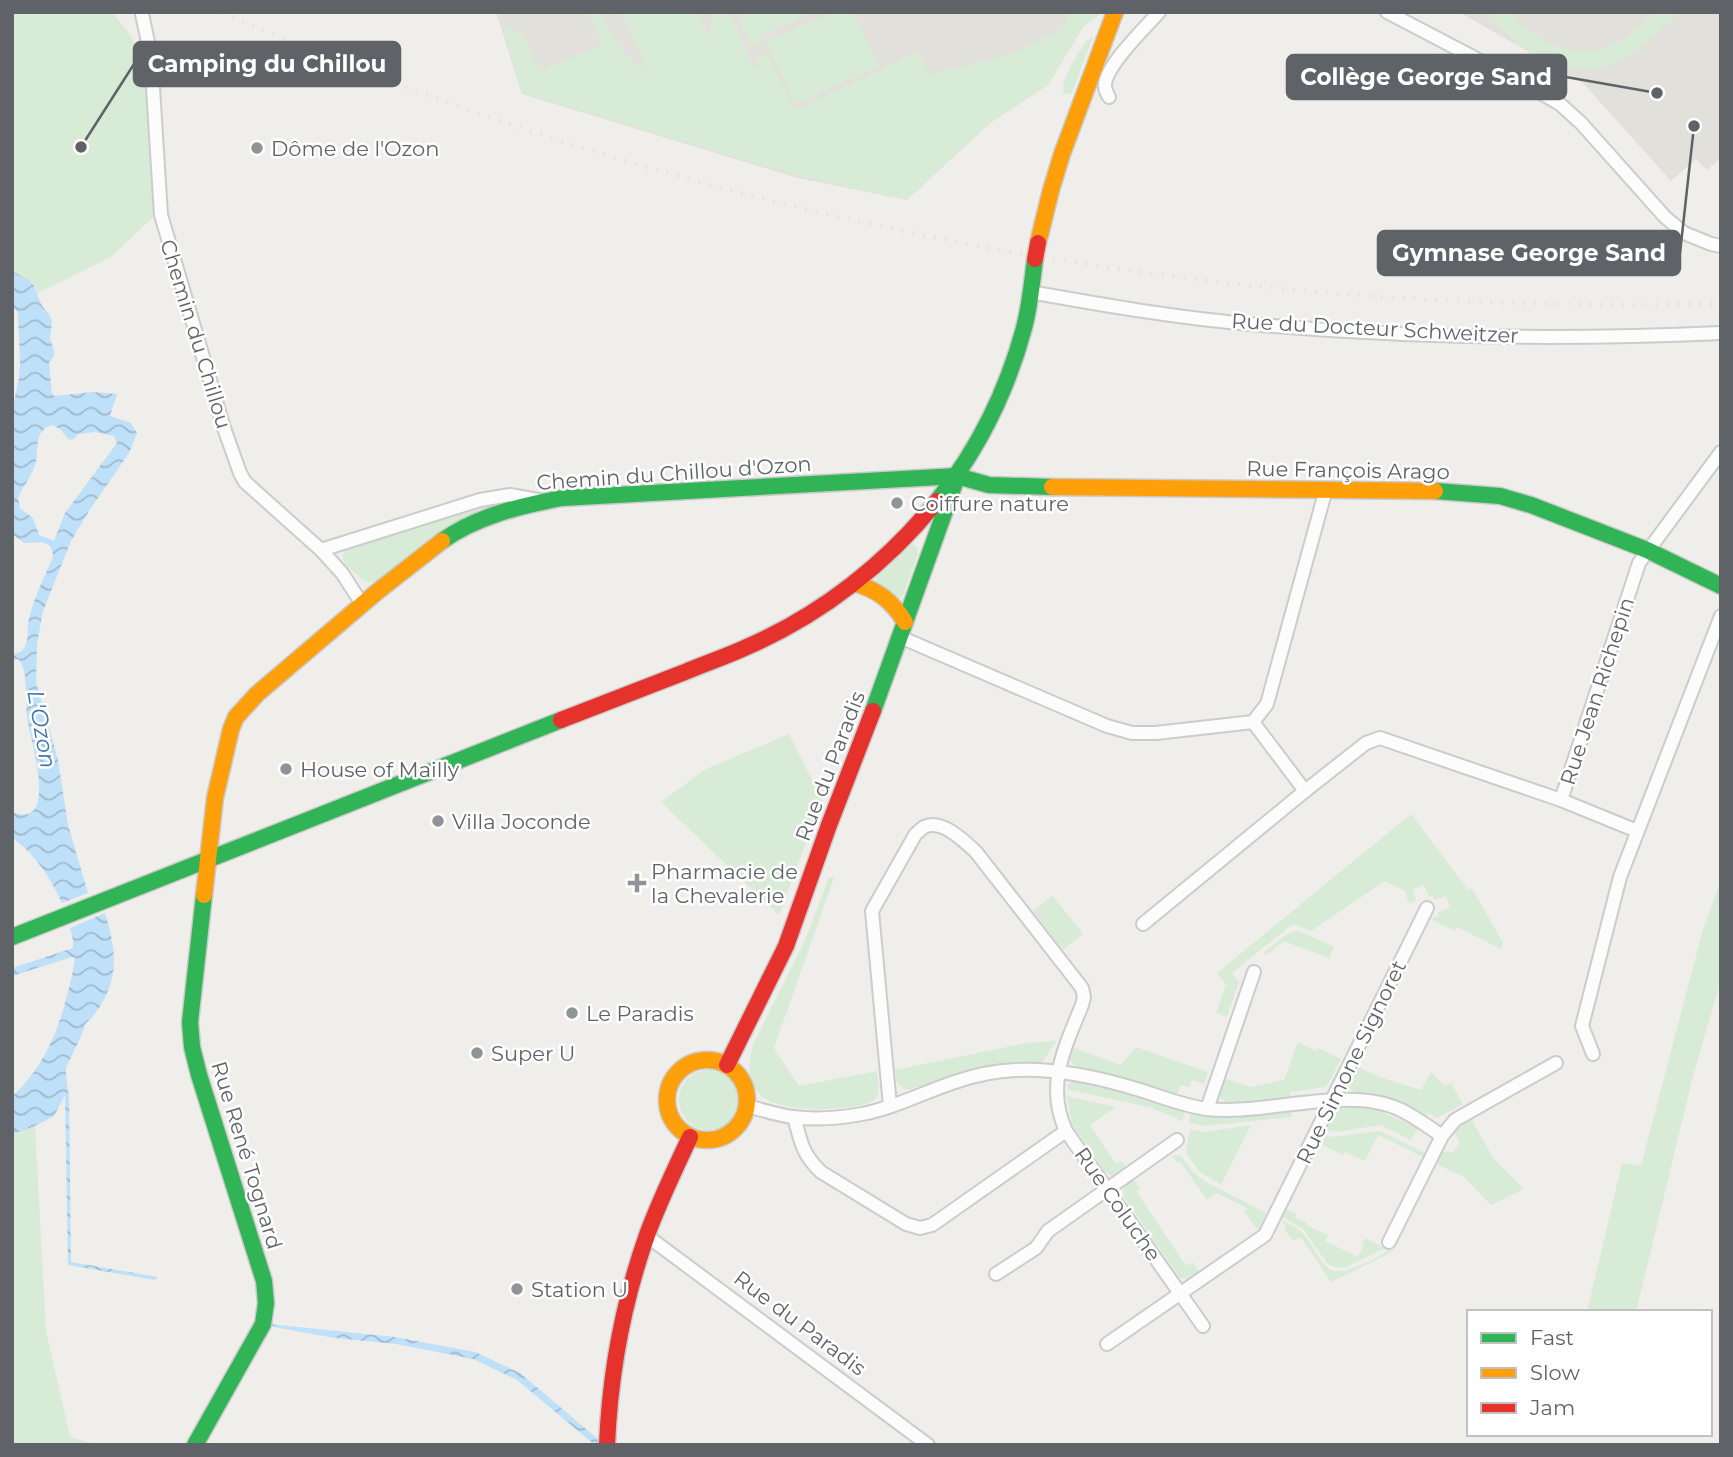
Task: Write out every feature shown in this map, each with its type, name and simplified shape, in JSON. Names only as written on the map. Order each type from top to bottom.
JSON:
[{"type":"street","points":[[12,937],[751,646],[806,616],[855,583],[917,526],[957,476],[986,428],[1005,386],[1022,336],[1037,251],[1062,154],[1115,12]]},
{"type":"street","points":[[1109,97],[1105,87],[1109,72],[1159,12]]},
{"type":"street","points":[[1387,12],[1560,104],[1581,123],[1665,217],[1684,233],[1721,246]]},
{"type":"street","name":"Chemin du Chillou","points":[[142,14],[151,56],[161,215],[224,428],[240,473],[245,482],[321,550],[342,573],[362,604]]},
{"type":"street","name":"Rue du Docteur Schweitzer","points":[[1030,292],[1248,324],[1348,331],[1535,337],[1636,337],[1721,333]]},
{"type":"street","name":"Rue Jean Richepin","points":[[1143,924],[1366,743],[1380,738],[1561,800],[1639,563],[1721,452]]},
{"type":"street","name":"Rue François Arago","points":[[957,476],[1003,486],[1432,491],[1500,496],[1531,505],[1647,550],[1721,586]]},
{"type":"street","name":"Chemin du Chillou d'Ozon","points":[[208,860],[215,798],[231,729],[245,705],[362,604],[428,551],[463,528],[524,505],[562,498],[957,476]]},
{"type":"street","name":"Rue du Paradis","points":[[727,1065],[786,946],[957,476]]},
{"type":"street","points":[[855,583],[876,589],[893,602],[903,629],[1107,726],[1132,733],[1156,733],[1253,722],[1267,704],[1326,489]]},
{"type":"street","points":[[321,550],[480,500],[510,495],[545,501]]},
{"type":"street","points":[[1593,1054],[1583,1026],[1620,877],[1721,616]]},
{"type":"street","points":[[1253,722],[1305,791]]},
{"type":"street","points":[[1561,800],[1637,831]]},
{"type":"street","name":"Rue Coluche","points":[[890,1106],[872,911],[915,835],[925,827],[935,825],[961,838],[976,852],[1078,980],[1084,997],[1061,1057],[1058,1073],[1058,1099],[1062,1121],[1066,1131],[1203,1326]]},
{"type":"street","name":"Rue René Tognard","points":[[195,1445],[263,1324],[266,1303],[264,1281],[192,1047],[190,1022],[208,860]]},
{"type":"street","name":"Rue Simone Signoret","points":[[1107,1344],[1265,1234],[1427,908]]},
{"type":"street","points":[[1207,1109],[1254,972]]},
{"type":"street","points":[[700,1060],[714,1060],[727,1065],[739,1076],[746,1091],[747,1106],[736,1129],[724,1136],[712,1140],[690,1137],[672,1120],[667,1103],[668,1089],[676,1075],[686,1066],[700,1060]]},
{"type":"street","points":[[1389,1242],[1441,1136],[1455,1120],[1556,1063]]},
{"type":"street","points":[[747,1106],[794,1117],[830,1118],[864,1114],[958,1080],[1016,1070],[1092,1078],[1207,1109],[1244,1110],[1333,1100],[1373,1101],[1400,1109],[1441,1136]]},
{"type":"street","points":[[794,1117],[801,1145],[815,1167],[906,1224],[920,1228],[932,1225],[1066,1131]]},
{"type":"street","points":[[607,1444],[610,1390],[617,1346],[636,1269],[647,1236],[690,1137]]},
{"type":"street","points":[[996,1274],[1036,1248],[1048,1231],[1177,1140]]},
{"type":"street","name":"Rue du Paradis","points":[[647,1236],[928,1445]]},
{"type":"shaded area","points":[[496,12],[1092,12],[1048,85],[990,123],[907,200],[798,178],[522,94]]},
{"type":"shaded area","points":[[1459,12],[1721,12],[1721,158],[1707,170],[1696,159],[1671,181],[1583,83]]},
{"type":"green space","points":[[12,12],[111,12],[134,42],[146,77],[154,216],[111,257],[38,293],[27,280],[12,271]]},
{"type":"green space","points":[[587,12],[601,12],[624,52],[630,59],[646,68],[622,12],[698,12],[709,35],[712,12],[729,12],[754,68],[759,65],[757,58],[767,53],[795,110],[918,52],[930,75],[1014,53],[1065,28],[1067,12],[1103,12],[1082,28],[1048,85],[990,123],[907,200],[795,175],[522,93],[503,27],[512,25],[516,34],[521,32],[540,72],[602,44]]},
{"type":"green space","points":[[736,12],[813,12],[760,36],[762,40],[750,45]]},
{"type":"green space","points":[[833,12],[854,12],[880,66],[795,104],[766,41]]},
{"type":"green space","points":[[1489,12],[1511,12],[1521,24],[1546,42],[1573,51],[1588,51],[1617,43],[1655,12],[1680,12],[1648,42],[1621,61],[1594,69],[1577,69],[1559,65],[1526,49],[1511,38]]},
{"type":"green space","points":[[1093,37],[1073,90],[1070,94],[1064,94],[1064,81],[1071,66],[1087,40]]},
{"type":"green space","points":[[515,499],[381,580],[364,581],[343,559],[344,553],[351,546],[488,504]]},
{"type":"green space","points":[[912,544],[917,547],[918,553],[903,596],[899,598],[876,581],[876,578]]},
{"type":"green space","points":[[789,734],[822,800],[779,915],[661,802],[706,769]]},
{"type":"green space","points":[[1411,814],[1468,890],[1472,888],[1503,943],[1501,949],[1457,927],[1455,931],[1430,919],[1439,916],[1438,912],[1450,908],[1446,896],[1434,900],[1433,896],[1429,897],[1424,885],[1413,889],[1416,901],[1409,904],[1405,891],[1385,881],[1311,931],[1297,925],[1290,926],[1232,973],[1239,982],[1227,1017],[1216,1013],[1226,984],[1217,973]]},
{"type":"green space","points":[[829,877],[834,878],[774,1048],[799,1086],[877,1071],[878,1092],[876,1098],[861,1105],[829,1109],[796,1108],[768,1100],[758,1092],[751,1080],[750,1065],[753,1045],[806,938]]},
{"type":"green space","points":[[1721,880],[1721,980],[1693,1076],[1636,1310],[1587,1310],[1622,1163],[1641,1166],[1702,933]]},
{"type":"green space","points":[[1052,895],[1083,934],[1063,950],[1033,911]]},
{"type":"green space","points":[[1297,930],[1334,947],[1329,958],[1284,941],[1266,955],[1264,952]]},
{"type":"green space","points":[[1056,1041],[1042,1063],[991,1066],[909,1090],[898,1083],[896,1077],[895,1070],[1026,1043]]},
{"type":"green space","points":[[1298,1042],[1341,1059],[1325,1087],[1290,1092],[1290,1098],[1256,1102],[1227,1103],[1220,1097],[1223,1078],[1250,1087],[1284,1080]]},
{"type":"green space","points":[[1072,1047],[1121,1065],[1136,1047],[1208,1072],[1204,1084],[1192,1080],[1189,1087],[1181,1085],[1177,1095],[1128,1079],[1076,1067],[1069,1058]]},
{"type":"green space","points":[[1358,1067],[1379,1077],[1421,1090],[1431,1072],[1445,1086],[1451,1083],[1463,1104],[1437,1118],[1427,1113],[1425,1116],[1383,1098],[1357,1093],[1350,1088],[1348,1080],[1351,1081]]},
{"type":"green space","points":[[709,1070],[730,1079],[739,1100],[730,1121],[709,1130],[688,1121],[679,1100],[688,1079]]},
{"type":"green space","points":[[1073,1081],[1130,1094],[1185,1111],[1182,1121],[1152,1108],[1067,1089],[1067,1085]]},
{"type":"green space","points":[[1067,1096],[1116,1107],[1090,1125],[1116,1164],[1122,1161],[1126,1168],[1112,1176],[1105,1172],[1072,1124]]},
{"type":"green space","points":[[1340,1106],[1377,1110],[1418,1128],[1411,1140],[1380,1125],[1336,1132],[1325,1130],[1334,1111]]},
{"type":"green space","points":[[1291,1111],[1292,1117],[1204,1126],[1189,1123],[1191,1113],[1230,1116]]},
{"type":"green space","points":[[1472,1120],[1493,1158],[1524,1189],[1491,1205],[1464,1177],[1435,1163],[1440,1153],[1452,1153],[1460,1143],[1454,1132],[1458,1125]]},
{"type":"green space","points":[[1251,1125],[1221,1185],[1199,1171],[1186,1153],[1190,1129],[1206,1132]]},
{"type":"green space","points":[[35,1126],[46,1331],[70,1437],[97,1445],[12,1445],[12,1134]]},
{"type":"green space","points":[[1380,1131],[1425,1153],[1423,1157],[1378,1135],[1365,1161],[1345,1152],[1343,1155],[1319,1143],[1323,1135],[1334,1137]]},
{"type":"green space","points":[[1172,1155],[1181,1156],[1204,1181],[1266,1213],[1258,1230],[1244,1211],[1247,1208],[1217,1193],[1207,1200],[1180,1161],[1177,1162]]},
{"type":"green space","points":[[1134,1180],[1140,1188],[1136,1191],[1186,1266],[1193,1262],[1199,1272],[1188,1279],[1180,1278],[1124,1197],[1124,1188]]},
{"type":"green space","points":[[1287,1209],[1297,1214],[1295,1217],[1307,1223],[1306,1225],[1328,1235],[1325,1241],[1358,1257],[1365,1238],[1385,1248],[1346,1267],[1334,1267],[1327,1263],[1303,1229],[1283,1217]]},
{"type":"green space","points":[[1281,1220],[1303,1233],[1324,1265],[1334,1271],[1350,1269],[1389,1250],[1394,1251],[1331,1282],[1301,1237],[1293,1241]]},
{"type":"water","name":"L'Ozon","points":[[12,271],[29,280],[34,286],[52,321],[50,338],[54,356],[49,363],[52,394],[117,394],[110,416],[131,423],[137,433],[129,453],[71,541],[43,611],[37,644],[36,682],[58,760],[68,825],[88,893],[62,903],[42,867],[12,838],[12,812],[27,814],[35,808],[39,795],[39,779],[27,717],[24,670],[18,659],[12,660],[12,655],[22,651],[26,645],[32,608],[53,557],[47,544],[24,543],[12,534],[12,411],[20,363],[18,313],[12,305]],"holes":[[[52,425],[70,440],[78,434],[95,432],[114,436],[117,443],[65,513],[54,541],[39,535],[33,518],[20,508],[18,498],[34,468],[41,432]]]},
{"type":"water","points":[[105,913],[114,953],[112,978],[102,1002],[86,1023],[66,1068],[69,1098],[71,1262],[158,1277],[155,1280],[68,1265],[65,1095],[54,1116],[12,1134],[12,1097],[38,1066],[50,1044],[64,1007],[75,958],[12,976],[12,968],[70,949],[73,947],[73,940],[70,928]]},
{"type":"water","points":[[268,1326],[395,1337],[475,1352],[520,1373],[605,1445],[595,1445],[517,1380],[473,1359],[396,1344],[335,1338]]},
{"type":"railway","points":[[222,12],[347,65],[474,112],[602,154],[733,191],[864,222],[997,249],[1131,271],[1379,297],[1493,302],[1721,304]]},
{"type":"traffic: fast","points":[[937,501],[978,441],[1009,375],[1026,320],[1035,259]]},
{"type":"traffic: fast","points":[[442,541],[484,519],[562,498],[957,476],[989,485],[1052,487]]},
{"type":"traffic: fast","points":[[873,711],[955,483]]},
{"type":"traffic: fast","points":[[1435,491],[1500,496],[1531,505],[1647,550],[1721,586]]},
{"type":"traffic: fast","points":[[12,937],[561,720]]},
{"type":"traffic: fast","points":[[195,1445],[263,1324],[266,1303],[264,1281],[192,1047],[190,1022],[204,895]]},
{"type":"traffic: slow","points":[[1038,243],[1062,154],[1115,12]]},
{"type":"traffic: slow","points":[[1052,487],[1435,491]]},
{"type":"traffic: slow","points":[[204,895],[215,798],[236,717],[257,694],[378,591],[442,541]]},
{"type":"traffic: slow","points":[[854,583],[884,597],[905,622]]},
{"type":"traffic: slow","points":[[707,1060],[722,1063],[735,1072],[744,1085],[747,1100],[744,1115],[735,1128],[722,1137],[707,1140],[692,1137],[679,1128],[670,1115],[667,1100],[670,1085],[679,1072],[692,1063],[707,1060]]},
{"type":"traffic: jam","points":[[1035,259],[1038,243]]},
{"type":"traffic: jam","points":[[561,720],[733,653],[802,619],[875,566],[918,524],[937,501]]},
{"type":"traffic: jam","points":[[727,1065],[786,946],[873,711]]},
{"type":"traffic: jam","points":[[607,1445],[611,1391],[631,1286],[652,1223],[690,1137]]},
{"type":"place","name":"Collège George Sand","points":[[1657,93]]},
{"type":"place","name":"Gymnase George Sand","points":[[1694,126]]},
{"type":"place","name":"Camping du Chillou","points":[[81,147]]},
{"type":"place","name":"Dôme de l'Ozon","points":[[257,148]]},
{"type":"place","name":"Coiffure nature","points":[[897,503]]},
{"type":"place","name":"House of Mailly","points":[[286,769]]},
{"type":"place","name":"Villa Joconde","points":[[438,821]]},
{"type":"place","name":"Pharmacie de la Chevalerie","points":[[637,883]]},
{"type":"place","name":"Le Paradis","points":[[572,1013]]},
{"type":"place","name":"Super U","points":[[477,1053]]},
{"type":"place","name":"Station U","points":[[517,1289]]}]
